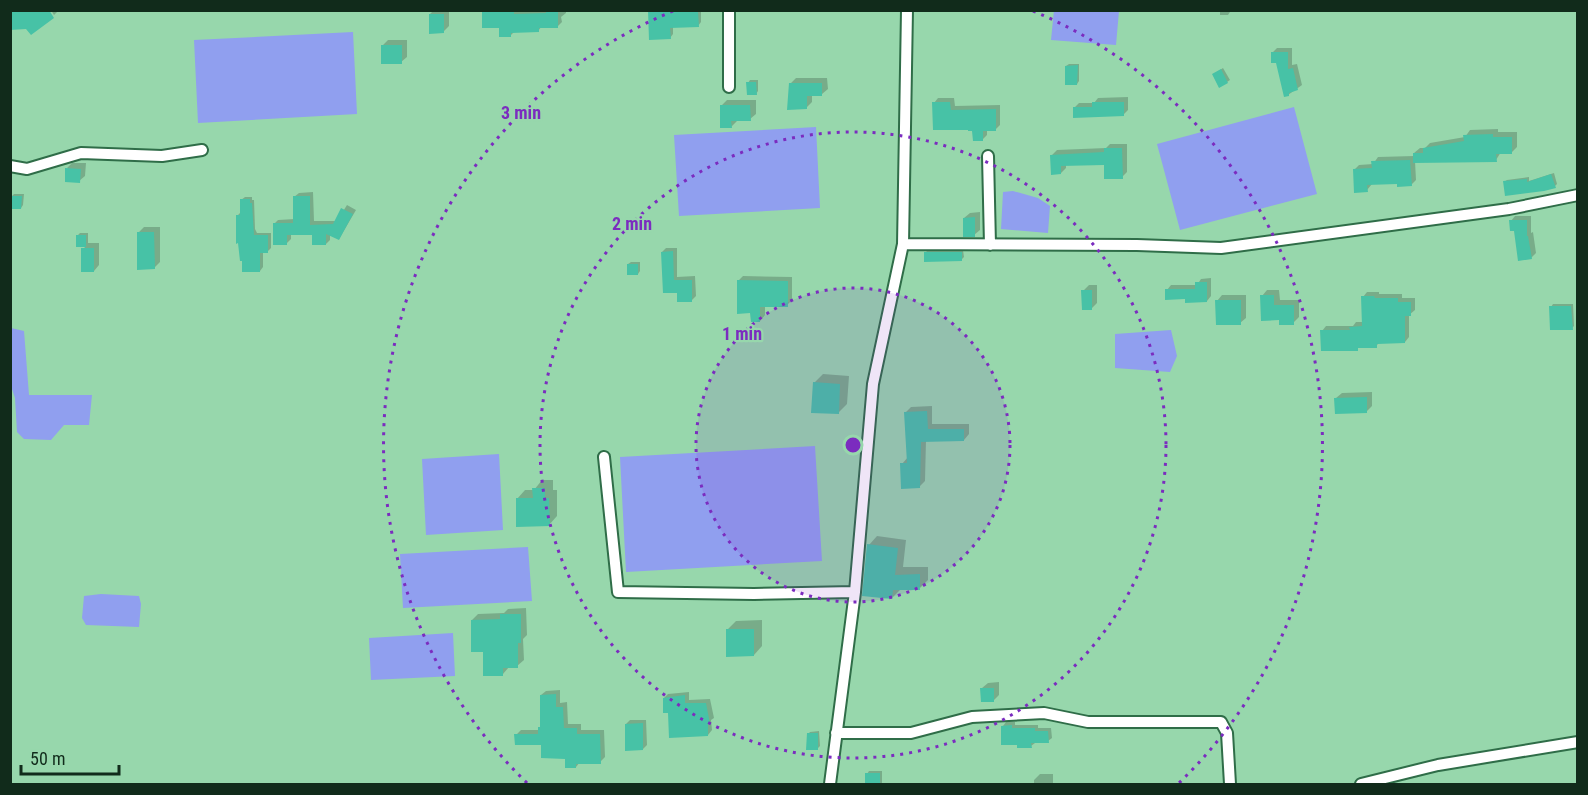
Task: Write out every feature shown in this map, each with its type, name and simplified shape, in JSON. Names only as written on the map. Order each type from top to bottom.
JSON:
[{"type":"street","points":[[729,10],[729,87]]},
{"type":"street","points":[[830,784],[855,592],[873,384],[903,244],[907,10]]},
{"type":"street","points":[[10,166],[27,169],[81,153],[162,156],[202,150]]},
{"type":"street","points":[[988,156],[990,245]]},
{"type":"street","points":[[903,244],[1137,245],[1221,248],[1509,209],[1578,195]]},
{"type":"street","points":[[604,457],[618,592],[754,594],[855,592]]},
{"type":"street","points":[[836,733],[911,732],[972,717],[1044,713],[1088,722],[1221,722],[1227,733],[1230,784]]},
{"type":"street","points":[[1361,784],[1438,765],[1578,742]]},
{"type":"water","points":[[1054,10],[1119,11],[1116,45],[1051,40]]},
{"type":"water","points":[[353,32],[357,114],[198,123],[194,40]]},
{"type":"water","points":[[1294,107],[1317,194],[1180,230],[1157,144]]},
{"type":"water","points":[[816,127],[820,208],[679,216],[674,135]]},
{"type":"water","points":[[1013,191],[1038,198],[1050,206],[1048,233],[1001,229],[1003,192]]},
{"type":"water","points":[[11,328],[24,331],[29,395],[92,395],[89,425],[64,425],[51,440],[24,439],[17,432],[15,398],[11,386]]},
{"type":"water","points":[[1171,330],[1177,356],[1170,372],[1115,368],[1115,334]]},
{"type":"water","points":[[815,446],[822,561],[626,572],[620,457]]},
{"type":"water","points":[[499,454],[503,530],[426,535],[422,459]]},
{"type":"water","points":[[528,547],[532,601],[403,608],[400,554]]},
{"type":"water","points":[[101,594],[139,596],[141,604],[139,627],[86,625],[82,618],[84,596]]},
{"type":"water","points":[[453,633],[455,676],[371,680],[369,638]]},
{"type":"building","points":[[10,10],[49,10],[54,18],[31,35],[26,29],[10,30]]},
{"type":"building","points":[[482,10],[514,12],[514,14],[546,13],[546,10],[558,10],[558,28],[539,28],[539,32],[511,33],[511,37],[499,37],[499,28],[482,28]]},
{"type":"building","points":[[648,10],[698,12],[699,27],[670,28],[671,39],[649,40]]},
{"type":"building","points":[[429,14],[444,14],[444,33],[429,34]]},
{"type":"building","points":[[381,45],[402,45],[402,64],[381,64]]},
{"type":"building","points":[[1271,52],[1288,52],[1288,69],[1293,68],[1298,90],[1289,93],[1289,96],[1284,97],[1276,63],[1271,63]]},
{"type":"building","points":[[1078,65],[1077,85],[1065,85],[1065,66]]},
{"type":"building","points":[[1221,69],[1228,83],[1219,88],[1212,74]]},
{"type":"building","points":[[746,82],[756,82],[757,95],[747,95]]},
{"type":"building","points":[[789,83],[822,83],[822,96],[807,96],[807,109],[787,110]]},
{"type":"building","points":[[932,102],[950,102],[951,110],[996,109],[996,131],[983,131],[983,141],[973,141],[972,131],[933,130]]},
{"type":"building","points":[[1092,102],[1124,102],[1124,116],[1073,118],[1073,107],[1092,107]]},
{"type":"building","points":[[720,105],[750,105],[751,121],[731,121],[732,128],[720,128]]},
{"type":"building","points":[[1493,134],[1493,137],[1512,137],[1512,154],[1496,154],[1497,162],[1413,163],[1413,153],[1423,153],[1423,148],[1464,141],[1463,135]]},
{"type":"building","points":[[1104,148],[1122,148],[1123,179],[1104,179],[1104,165],[1061,166],[1061,174],[1051,175],[1050,155],[1104,152]]},
{"type":"building","points":[[1410,160],[1412,186],[1367,185],[1368,192],[1354,193],[1353,169],[1372,168],[1371,161]]},
{"type":"building","points":[[65,168],[81,169],[80,183],[65,182]]},
{"type":"building","points":[[1551,174],[1556,188],[1505,196],[1503,181],[1527,179],[1527,182]]},
{"type":"building","points":[[10,196],[22,196],[21,209],[10,209]]},
{"type":"building","points":[[293,196],[310,196],[310,225],[333,224],[341,208],[353,214],[339,240],[326,234],[326,245],[312,245],[312,235],[287,235],[287,245],[273,245],[273,223],[293,223]]},
{"type":"building","points":[[240,199],[250,199],[252,203],[254,235],[268,235],[268,253],[260,253],[260,272],[242,272],[242,261],[240,261],[238,243],[236,244],[236,215],[240,215]]},
{"type":"building","points":[[975,217],[975,237],[963,237],[963,218]]},
{"type":"building","points":[[1509,220],[1527,220],[1527,236],[1532,259],[1518,261],[1514,231],[1510,231]]},
{"type":"building","points":[[137,232],[154,232],[155,269],[137,270]]},
{"type":"building","points":[[76,235],[86,235],[86,247],[76,247]]},
{"type":"building","points":[[81,248],[94,248],[94,272],[81,272]]},
{"type":"building","points":[[673,251],[674,280],[692,280],[692,302],[677,302],[677,293],[663,293],[661,252]]},
{"type":"building","points":[[924,252],[962,252],[962,261],[924,262]]},
{"type":"building","points":[[627,264],[638,264],[638,275],[627,275]]},
{"type":"building","points":[[737,280],[788,281],[788,307],[760,307],[760,322],[751,322],[750,313],[737,314]]},
{"type":"building","points":[[1195,282],[1207,282],[1207,302],[1185,303],[1185,299],[1165,300],[1165,289],[1195,289]]},
{"type":"building","points":[[1081,290],[1092,290],[1092,310],[1082,310]]},
{"type":"building","points":[[1260,295],[1274,295],[1274,305],[1294,305],[1294,325],[1279,325],[1279,320],[1261,321]]},
{"type":"building","points":[[1361,296],[1398,298],[1398,302],[1411,302],[1411,316],[1405,316],[1405,343],[1377,344],[1377,348],[1358,348],[1358,351],[1321,351],[1320,330],[1350,330],[1349,327],[1362,326]]},
{"type":"building","points":[[1215,300],[1241,300],[1241,325],[1216,325]]},
{"type":"building","points":[[1549,306],[1571,306],[1573,330],[1550,330]]},
{"type":"building","points":[[813,382],[840,384],[839,414],[811,413]]},
{"type":"building","points":[[1367,397],[1367,413],[1335,414],[1334,398]]},
{"type":"building","points":[[927,411],[928,429],[964,429],[964,441],[921,442],[920,488],[901,489],[900,463],[907,463],[904,412]]},
{"type":"building","points":[[532,488],[545,488],[545,498],[549,498],[550,526],[516,527],[516,498],[533,498]]},
{"type":"building","points":[[867,544],[898,548],[895,575],[920,574],[920,590],[893,590],[892,599],[862,596]]},
{"type":"building","points":[[500,614],[521,614],[518,668],[503,668],[503,676],[483,676],[483,652],[471,652],[471,620],[500,619]]},
{"type":"building","points":[[726,629],[754,629],[754,656],[726,657]]},
{"type":"building","points":[[980,688],[994,688],[994,702],[981,702]]},
{"type":"building","points":[[556,694],[556,707],[563,707],[564,728],[577,728],[577,734],[600,734],[601,764],[576,764],[576,768],[565,768],[565,759],[541,758],[541,745],[515,745],[514,734],[538,734],[540,695]]},
{"type":"building","points":[[685,695],[685,703],[706,703],[710,724],[708,724],[708,736],[669,738],[668,713],[663,713],[663,698]]},
{"type":"building","points":[[643,723],[643,750],[625,751],[625,724]]},
{"type":"building","points":[[1012,725],[1012,728],[1035,728],[1035,731],[1048,731],[1049,743],[1031,743],[1032,748],[1001,745],[1001,726]]},
{"type":"building","points":[[807,733],[818,733],[818,750],[806,750]]},
{"type":"building","points":[[865,773],[880,773],[880,784],[865,784]]}]
